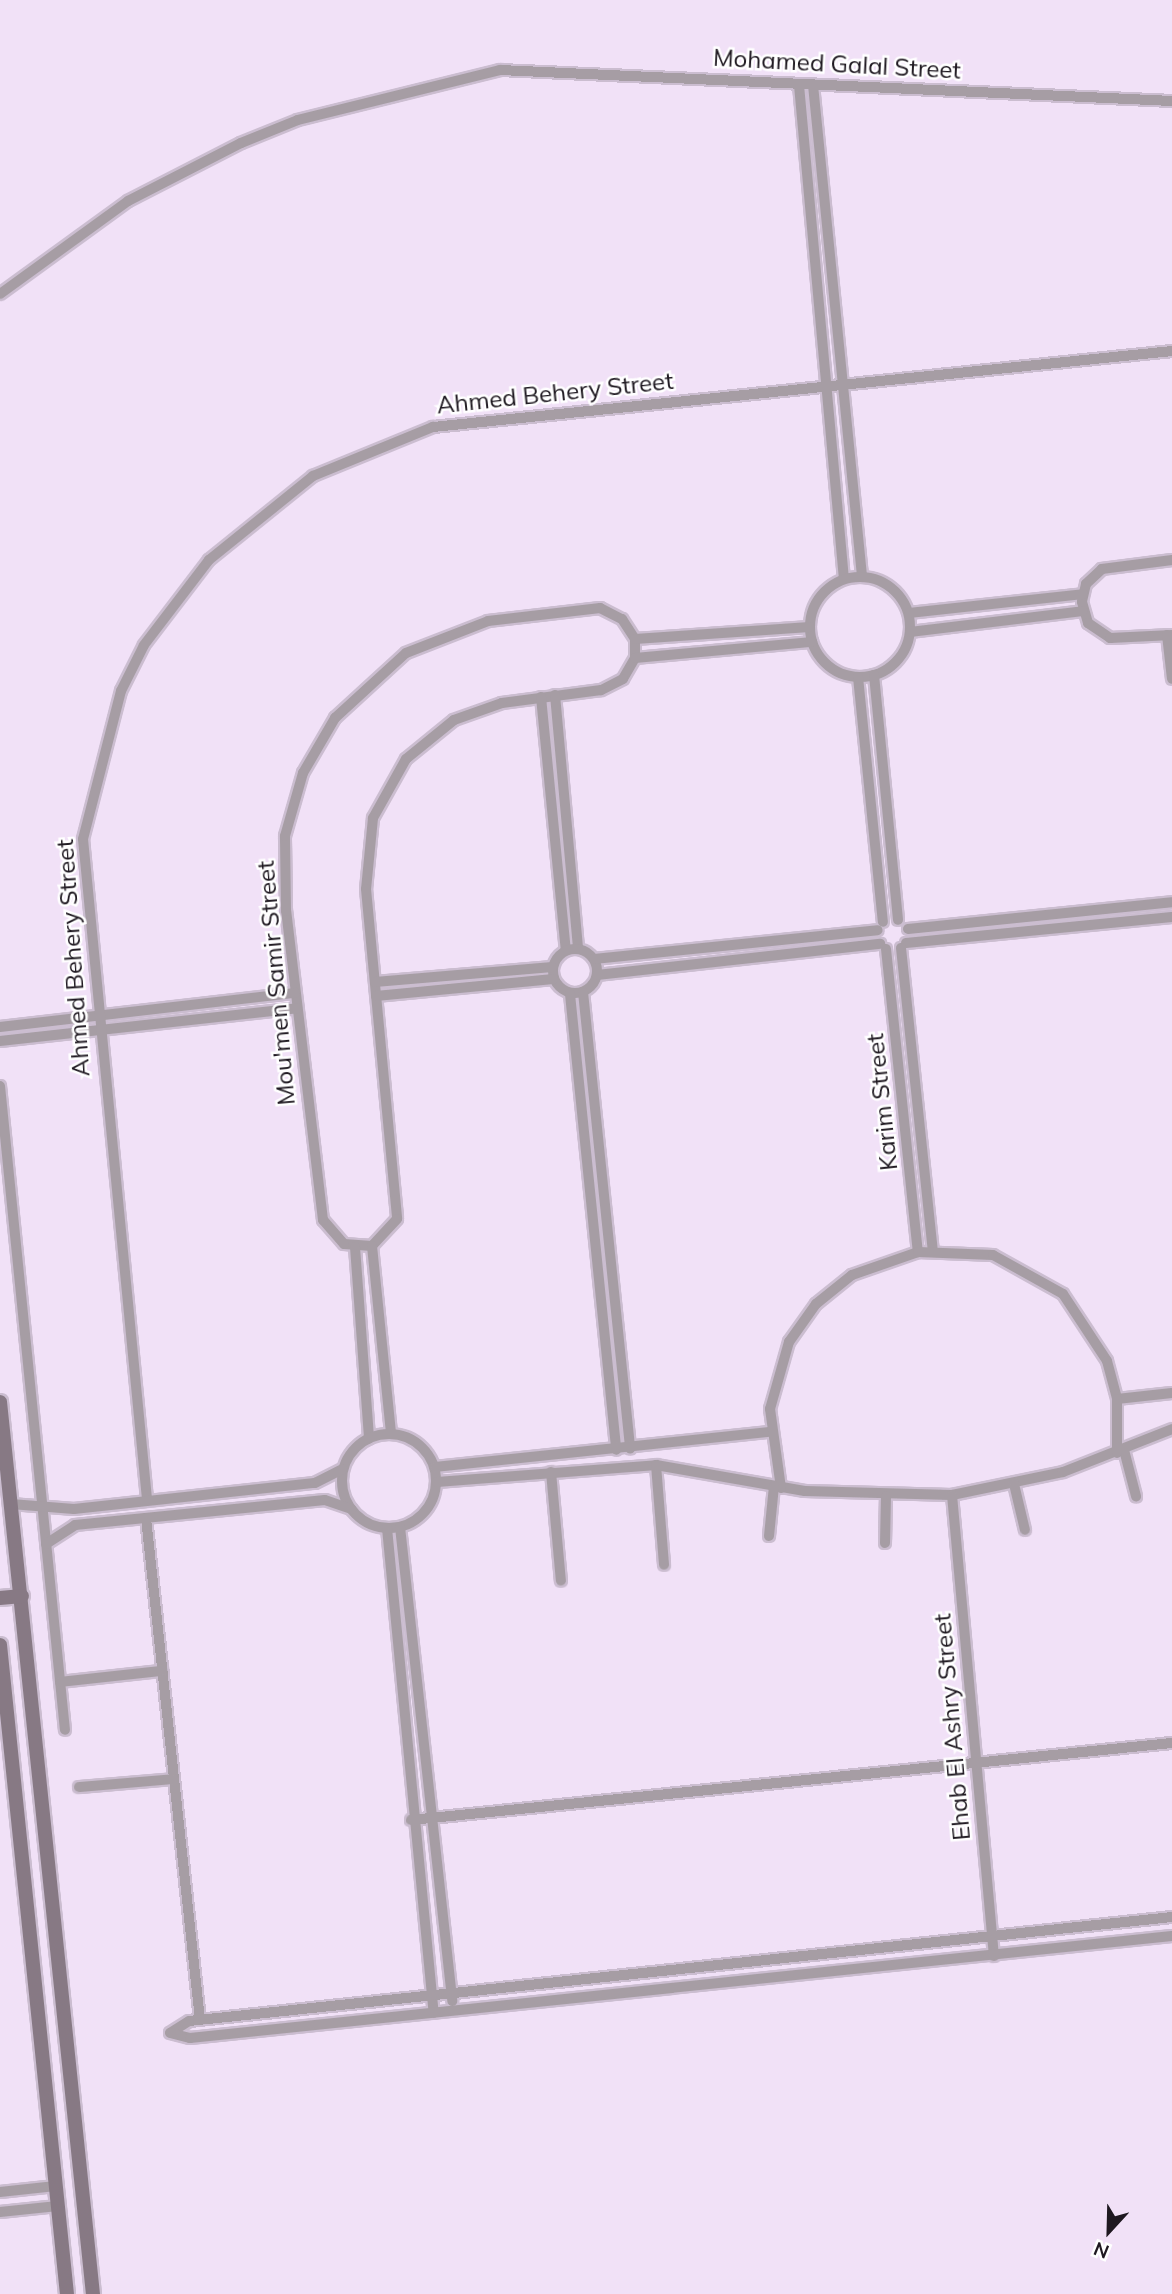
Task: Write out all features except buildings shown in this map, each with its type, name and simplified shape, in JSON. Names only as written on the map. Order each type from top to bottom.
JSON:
[{"type":"street","name":"Mohamed Galal Street","points":[[0,294],[128,201],[241,143],[298,120],[500,69],[1172,101]]},
{"type":"street","points":[[799,85],[829,386],[844,579]]},
{"type":"street","points":[[813,85],[862,576]]},
{"type":"street","name":"Ahmed Behery Street","points":[[147,1499],[97,1030],[82,859],[103,739],[144,645],[178,596],[259,515],[324,470],[433,427],[1172,351]]},
{"type":"street","points":[[1172,560],[1112,565],[1093,575],[1083,594],[1083,611],[1110,638],[1170,635],[1172,679]]},
{"type":"street","points":[[862,576],[886,584],[909,613],[910,632],[899,659],[874,675],[858,677],[830,667],[812,642],[810,626],[819,597],[844,579],[862,576]]},
{"type":"street","points":[[909,613],[1083,594]]},
{"type":"street","name":"Mou'men Samir Street","points":[[355,1247],[335,1238],[323,1220],[295,993],[285,836],[318,743],[364,687],[406,653],[488,621],[600,608],[622,619],[635,639]]},
{"type":"street","points":[[910,632],[1083,611]]},
{"type":"street","points":[[369,1438],[355,1247],[372,1246],[392,1231],[397,1206],[376,996],[367,840],[392,777],[426,739],[454,720],[541,697],[613,686],[635,658],[635,639],[810,626]]},
{"type":"street","points":[[635,658],[812,642]]},
{"type":"street","points":[[874,675],[898,920],[908,929],[1172,902]]},
{"type":"street","name":"Karim Street","points":[[858,677],[880,926],[911,1170],[918,1252]]},
{"type":"street","points":[[555,695],[578,949]]},
{"type":"street","points":[[541,697],[566,950],[552,967],[553,979],[570,994],[616,1450]]},
{"type":"street","points":[[570,994],[583,992],[597,975],[1172,917]]},
{"type":"street","points":[[566,950],[578,949],[594,959],[880,926],[898,920]]},
{"type":"street","name":"Karim Street","points":[[908,929],[904,945],[933,1250]]},
{"type":"street","points":[[594,959],[597,975]]},
{"type":"street","points":[[375,982],[552,967]]},
{"type":"street","points":[[376,996],[553,979]]},
{"type":"street","points":[[583,992],[630,1449]]},
{"type":"street","points":[[0,1027],[295,993]]},
{"type":"street","points":[[0,1041],[297,1008]]},
{"type":"street","points":[[0,1086],[65,1730]]},
{"type":"street","points":[[911,1170],[926,1168]]},
{"type":"street","points":[[372,1246],[391,1433]]},
{"type":"street","points":[[769,1536],[777,1487],[769,1432],[779,1363],[808,1313],[852,1275],[918,1252],[933,1250],[993,1255],[1047,1282],[1099,1342],[1117,1399],[1120,1452],[1136,1496]]},
{"type":"street","points":[[1117,1399],[1172,1393]]},
{"type":"street","points":[[0,1402],[62,1972],[93,2294]]},
{"type":"street","points":[[437,1482],[656,1465],[777,1487],[887,1496],[952,1495],[1014,1484],[1120,1452],[1172,1429]]},
{"type":"street","points":[[435,1467],[630,1449],[769,1432]]},
{"type":"street","points":[[11,1504],[41,1501],[66,1509],[316,1483],[343,1469],[369,1438],[391,1433],[418,1443],[435,1467],[437,1482],[430,1506],[400,1527],[387,1528],[351,1508],[325,1500],[68,1527],[46,1544]]},
{"type":"street","points":[[656,1465],[664,1565]]},
{"type":"street","points":[[343,1469],[351,1508]]},
{"type":"street","points":[[551,1472],[561,1581]]},
{"type":"street","points":[[1014,1484],[1025,1530]]},
{"type":"street","name":"Ehab El Ashry Street","points":[[952,1495],[995,1955]]},
{"type":"street","points":[[886,1543],[887,1496]]},
{"type":"street","points":[[146,1518],[200,2020]]},
{"type":"street","points":[[400,1527],[428,1819],[453,2011]]},
{"type":"street","points":[[387,1528],[411,1820],[434,2013]]},
{"type":"street","points":[[0,1598],[22,1596]]},
{"type":"street","points":[[0,1645],[67,2294]]},
{"type":"street","points":[[60,1682],[162,1671]]},
{"type":"street","points":[[411,1820],[1172,1743]]},
{"type":"street","points":[[79,1787],[174,1779]]},
{"type":"street","points":[[1172,1917],[200,2020],[170,2033],[190,2038],[1172,1936]]},
{"type":"street","points":[[36,1975],[62,1972]]},
{"type":"street","points":[[0,2192],[56,2186]]},
{"type":"street","points":[[0,2212],[58,2206]]}]
